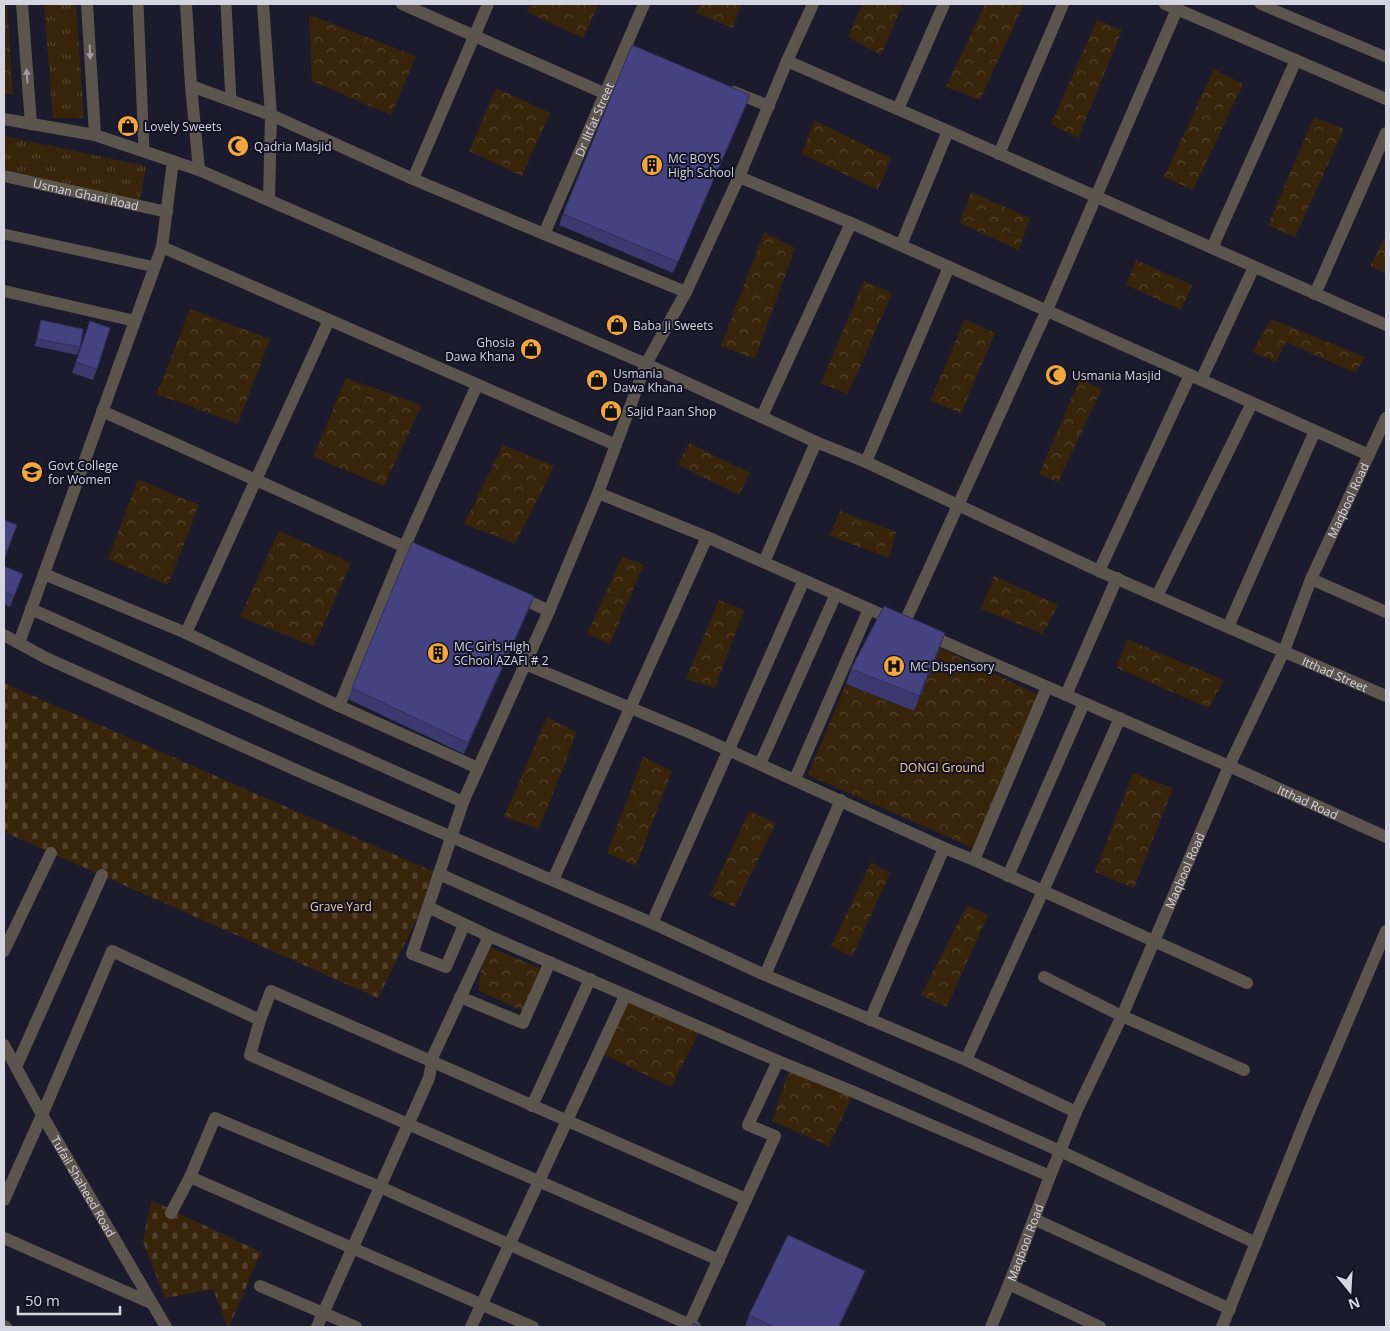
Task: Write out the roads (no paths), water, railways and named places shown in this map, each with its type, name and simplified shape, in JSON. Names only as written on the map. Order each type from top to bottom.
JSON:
[{"type":"street","points":[[22,4],[31,124]]},
{"type":"street","points":[[87,4],[95,135]]},
{"type":"street","points":[[138,4],[144,151]]},
{"type":"street","points":[[186,4],[199,170]]},
{"type":"street","points":[[226,4],[231,100]]},
{"type":"street","points":[[263,4],[271,116],[269,200]]},
{"type":"street","points":[[402,4],[606,94]]},
{"type":"street","points":[[413,179],[488,4]]},
{"type":"street","name":"Dr Iltfat Street","points":[[544,234],[606,94],[630,49],[644,4]]},
{"type":"street","points":[[464,925],[446,967],[412,954],[463,802],[549,611],[598,493],[646,364],[686,292],[739,176],[813,4]]},
{"type":"street","points":[[898,109],[944,4]]},
{"type":"street","points":[[999,154],[1063,4]]},
{"type":"street","points":[[1165,4],[1386,99]]},
{"type":"street","points":[[1260,4],[1386,57]]},
{"type":"street","points":[[904,624],[1047,310],[1177,9]]},
{"type":"street","points":[[1212,248],[1296,60]]},
{"type":"street","points":[[788,61],[1386,325]]},
{"type":"street","points":[[191,86],[271,116],[413,179],[686,292]]},
{"type":"street","points":[[724,88],[769,106]]},
{"type":"street","name":"Itthad Street","points":[[4,119],[95,135],[199,170],[646,364],[816,442],[866,462],[1099,571],[1386,696]]},
{"type":"street","points":[[901,245],[948,131]]},
{"type":"street","points":[[1315,294],[1386,133]]},
{"type":"street","points":[[19,643],[162,247],[173,161]]},
{"type":"street","name":"Usman Ghani Road","points":[[4,176],[167,212]]},
{"type":"street","points":[[739,176],[901,245],[1369,455]]},
{"type":"street","points":[[762,416],[851,223]]},
{"type":"street","points":[[4,234],[154,268]]},
{"type":"street","points":[[162,247],[616,445]]},
{"type":"street","points":[[866,462],[949,267]]},
{"type":"street","points":[[1099,571],[1254,267]]},
{"type":"street","points":[[4,291],[135,321]]},
{"type":"street","points":[[186,633],[329,320]]},
{"type":"street","points":[[339,706],[405,546],[477,385]]},
{"type":"street","points":[[1157,596],[1252,403]]},
{"type":"street","points":[[102,411],[432,558]]},
{"type":"street","name":"Maqbool Road","points":[[991,1327],[1076,1112],[1122,1016],[1229,766],[1284,651],[1311,579],[1386,418]]},
{"type":"street","points":[[1228,627],[1315,432]]},
{"type":"street","points":[[764,562],[816,442]]},
{"type":"street","name":"Itthad Road","points":[[598,493],[707,537],[1386,837]]},
{"type":"street","points":[[554,880],[707,537]]},
{"type":"street","points":[[44,574],[186,633],[339,706],[478,768]]},
{"type":"street","points":[[1066,695],[1116,578]]},
{"type":"street","points":[[1311,579],[1386,612]]},
{"type":"street","points":[[652,923],[804,580]]},
{"type":"street","points":[[504,590],[549,611]]},
{"type":"street","points":[[760,764],[836,594]]},
{"type":"street","points":[[32,608],[463,802]]},
{"type":"street","points":[[795,779],[869,609]]},
{"type":"street","points":[[4,635],[55,662],[305,774],[554,880],[765,975],[966,1060],[1076,1112]]},
{"type":"street","points":[[525,664],[795,779],[944,848],[1247,983]]},
{"type":"street","points":[[974,860],[1047,686]]},
{"type":"street","points":[[1008,876],[1084,703]]},
{"type":"street","points":[[966,1060],[1120,718]]},
{"type":"street","points":[[765,975],[841,800]]},
{"type":"street","points":[[870,1020],[944,848]]},
{"type":"street","points":[[4,951],[51,853]]},
{"type":"street","points":[[439,874],[1060,1150],[1256,1243]]},
{"type":"street","points":[[16,1067],[102,875]]},
{"type":"street","points":[[428,908],[625,996],[1050,1176]]},
{"type":"street","points":[[1222,1327],[1307,1116],[1386,931]]},
{"type":"street","points":[[317,1327],[429,1078],[433,1056],[489,936]]},
{"type":"street","points":[[4,1200],[9,1176],[42,1115],[112,951],[260,1020]]},
{"type":"street","points":[[460,997],[523,1023],[550,962]]},
{"type":"street","points":[[1044,978],[1122,1016],[1244,1070]]},
{"type":"street","points":[[532,1106],[590,979]]},
{"type":"street","points":[[719,1260],[250,1055],[271,991],[746,1199]]},
{"type":"street","points":[[470,1327],[625,996]]},
{"type":"street","name":"Tufail Shaheed Road","points":[[4,1045],[42,1115],[166,1327]]},
{"type":"street","points":[[171,1214],[190,1177],[215,1118],[380,1187],[691,1326],[775,1136],[748,1124],[778,1061]]},
{"type":"street","points":[[190,1177],[533,1327]]},
{"type":"street","points":[[1034,1219],[1230,1309]]},
{"type":"street","points":[[4,1238],[151,1302]]},
{"type":"street","points":[[1009,1284],[1100,1327]]},
{"type":"street","points":[[260,1286],[356,1327]]},
{"type":"place","name":"Lovely Sweets","points":[[128,126]]},
{"type":"place","name":"Qadria Masjid","points":[[238,146]]},
{"type":"place","name":"MC BOYS High School","points":[[652,165]]},
{"type":"place","name":"Baba Ji Sweets","points":[[617,325]]},
{"type":"place","name":"Ghosia Dawa Khana","points":[[531,349]]},
{"type":"place","name":"Usmania Masjid","points":[[1056,375]]},
{"type":"place","name":"Usmania Dawa Khana","points":[[597,380]]},
{"type":"place","name":"Sajid Paan Shop","points":[[611,411]]},
{"type":"place","name":"Govt College for Women","points":[[32,472]]},
{"type":"place","name":"MC Girls High SChool AZAFI # 2","points":[[438,653]]},
{"type":"place","name":"MC Dispensory","points":[[894,666]]},
{"type":"park label","name":"DONGI Ground","points":[[942,767]]},
{"type":"park label","name":"Grave Yard","points":[[341,906]]}]
